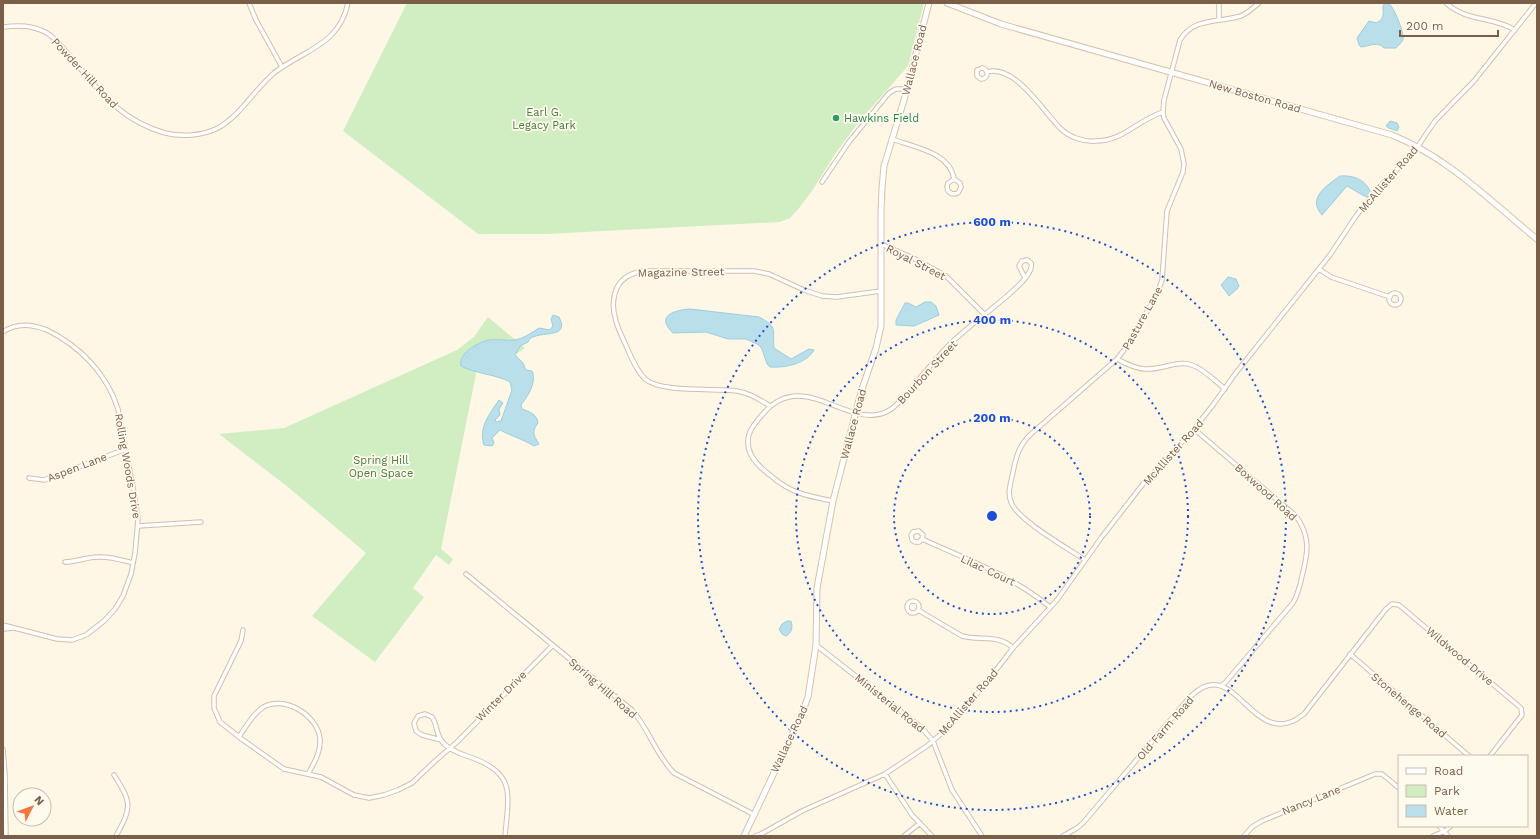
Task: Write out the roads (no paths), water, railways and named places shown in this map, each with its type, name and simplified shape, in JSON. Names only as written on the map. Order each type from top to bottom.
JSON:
[{"type":"street","points":[[249,3],[256,20],[282,67]]},
{"type":"street","name":"Powder Hill Road","points":[[3,27],[25,26],[32,27],[46,33],[58,43],[100,92],[118,110],[138,123],[171,134],[198,135],[220,126],[235,115],[263,84],[282,67],[315,49],[327,40],[341,22],[348,3]]},
{"type":"street","name":"Wallace Road","points":[[744,836],[805,705],[810,686],[816,645],[817,588],[833,501],[864,381],[879,337],[882,314],[880,244],[882,177],[929,3]]},
{"type":"street","name":"New Boston Road","points":[[948,3],[995,22],[1392,135],[1418,146],[1446,164],[1537,239]]},
{"type":"street","points":[[1219,3],[1219,20]]},
{"type":"street","points":[[987,72],[995,71],[1013,79],[1031,94],[1060,128],[1072,136],[1094,142],[1111,139],[1150,117],[1163,112],[1164,100],[1177,47],[1184,34],[1196,24],[1241,16],[1259,3]]},
{"type":"street","points":[[1446,3],[1464,15],[1499,22],[1515,30]]},
{"type":"street","name":"McAllister Road","points":[[755,836],[798,812],[885,774],[933,742],[983,687],[1013,648],[1061,594],[1143,484],[1194,429],[1319,269],[1356,216],[1375,192],[1418,146],[1435,121],[1474,81],[1536,3]]},
{"type":"street","points":[[822,182],[849,142],[889,93],[896,89],[907,89]]},
{"type":"street","name":"Pasture Lane","points":[[1085,560],[1019,515],[1011,502],[1010,487],[1018,453],[1025,440],[1117,359],[1141,323],[1160,287],[1163,272],[1167,211],[1183,172],[1184,164],[1182,149],[1168,125],[1163,112]]},
{"type":"street","points":[[892,139],[930,152],[943,159],[952,170],[954,179],[960,183],[961,187],[958,193],[954,194],[949,192],[946,185],[949,181],[954,179]]},
{"type":"street","name":"Royal Street","points":[[880,244],[913,258],[946,276],[984,314]]},
{"type":"street","points":[[1027,260],[1031,263],[1032,268],[1025,278],[1020,266],[1021,262],[1027,260]]},
{"type":"street","points":[[1319,269],[1331,277],[1390,297]]},
{"type":"street","name":"Magazine Street","points":[[770,406],[752,396],[738,392],[665,387],[650,383],[644,378],[632,359],[615,316],[613,301],[614,293],[622,280],[628,275],[642,271],[754,271],[769,274],[804,290],[822,296],[837,297],[881,291]]},
{"type":"street","name":"Bourbon Street","points":[[856,413],[870,415],[883,413],[890,410],[948,346],[1025,278]]},
{"type":"street","name":"Rolling Woods Drive","points":[[3,332],[20,324],[36,326],[63,339],[81,352],[103,379],[114,398],[120,420],[135,498],[138,526],[136,553],[126,589],[119,603],[110,615],[86,634],[72,640],[64,640],[3,625]]},
{"type":"street","points":[[1117,359],[1139,368],[1147,369],[1184,363],[1192,365],[1202,370],[1225,389]]},
{"type":"street","points":[[833,501],[786,488],[765,472],[754,460],[748,447],[748,439],[754,425],[770,406],[789,397],[805,397],[838,406],[856,413]]},
{"type":"street","name":"Boxwood Road","points":[[1194,429],[1296,516],[1304,529],[1307,544],[1306,559],[1299,589],[1293,603],[1221,686]]},
{"type":"street","name":"Aspen Lane","points":[[29,478],[44,480],[126,449]]},
{"type":"street","points":[[138,526],[201,522]]},
{"type":"street","name":"Lilac Court","points":[[922,539],[1013,580],[1035,594],[1050,607]]},
{"type":"street","points":[[65,562],[77,562],[96,557],[107,557],[133,563]]},
{"type":"street","name":"Spring Hill Road","points":[[466,574],[633,712],[641,722],[664,762],[674,773],[755,815]]},
{"type":"street","name":"Wildwood Drive","points":[[1350,654],[1386,609],[1390,605],[1399,605],[1516,703],[1522,711],[1521,717],[1491,755]]},
{"type":"street","points":[[918,610],[962,636],[969,638],[1000,639],[1013,648]]},
{"type":"street","name":"Rolling Woods Drive","points":[[3,630],[13,628]]},
{"type":"street","points":[[239,737],[255,715],[263,707],[278,703],[293,707],[313,724],[320,738],[318,752],[308,774],[291,771],[277,765],[239,737],[220,722],[213,704],[215,693],[241,641],[243,630]]},
{"type":"street","name":"Winter Drive","points":[[308,774],[328,780],[354,795],[369,798],[398,790],[412,783],[434,762],[451,749],[553,645]]},
{"type":"street","name":"Ministerial Road","points":[[816,645],[922,728],[933,742],[952,790],[982,836]]},
{"type":"street","points":[[1221,686],[1230,691],[1269,722],[1275,725],[1288,724],[1304,714],[1350,654]]},
{"type":"street","name":"Stonehenge Road","points":[[1350,654],[1468,755]]},
{"type":"street","name":"Old Farm Road","points":[[1063,836],[1078,828],[1086,820],[1194,694],[1206,686],[1221,686]]},
{"type":"street","points":[[441,740],[422,735],[416,731],[414,723],[418,716],[425,714],[432,717],[441,740],[451,749],[486,763],[503,778],[506,785],[508,800],[505,836]]},
{"type":"street","points":[[3,749],[6,775],[6,836]]},
{"type":"street","points":[[885,774],[912,815],[932,836]]},
{"type":"street","name":"Nancy Lane","points":[[1244,836],[1252,827],[1262,820],[1372,775],[1382,774],[1398,787]]},
{"type":"street","points":[[114,775],[128,801],[126,816],[116,836]]},
{"type":"street","points":[[904,836],[920,823]]},
{"type":"street","points":[[1440,827],[1448,836]]},
{"type":"street","points":[[1433,836],[1445,832],[1450,827]]},
{"type":"water","points":[[1385,3],[1390,4],[1395,12],[1401,28],[1403,40],[1396,48],[1384,48],[1376,44],[1361,47],[1357,38],[1369,21],[1376,23],[1381,20],[1383,16],[1383,6]]},
{"type":"water","points":[[1390,121],[1397,123],[1399,127],[1397,131],[1386,126]]},
{"type":"water","points":[[1340,176],[1350,176],[1359,179],[1366,185],[1371,194],[1368,197],[1364,196],[1347,186],[1322,215],[1318,209],[1317,198],[1324,188]]},
{"type":"water","points":[[1228,277],[1236,279],[1239,286],[1229,296],[1221,285]]},
{"type":"water","points":[[925,302],[931,302],[936,306],[939,315],[914,326],[896,325],[896,320],[905,303],[916,307]]},
{"type":"water","points":[[690,309],[759,317],[772,327],[774,333],[774,348],[791,359],[809,349],[814,350],[801,362],[782,367],[770,367],[767,364],[762,349],[759,345],[746,339],[728,339],[706,332],[673,333],[668,327],[666,318],[678,311]]},
{"type":"water","points":[[553,315],[559,317],[562,325],[560,329],[550,334],[531,338],[528,342],[520,346],[515,355],[523,363],[526,370],[532,371],[533,384],[521,405],[522,409],[530,412],[536,417],[538,423],[534,429],[534,434],[539,444],[534,446],[500,430],[492,438],[494,443],[492,446],[484,445],[483,433],[486,421],[499,400],[503,403],[499,409],[500,415],[495,420],[497,422],[501,421],[512,390],[510,382],[461,366],[462,357],[468,350],[485,341],[514,340],[524,337],[539,328],[550,330],[553,326],[551,319]]},
{"type":"water","points":[[787,621],[791,621],[792,628],[791,632],[786,636],[782,634],[779,629],[782,624]]},
{"type":"place","name":"Hawkins Field","points":[[836,118]]},
{"type":"park label","name":"Earl G. Legacy Park","points":[[544,118]]},
{"type":"park label","name":"Spring Hill Open Space","points":[[381,466]]}]
